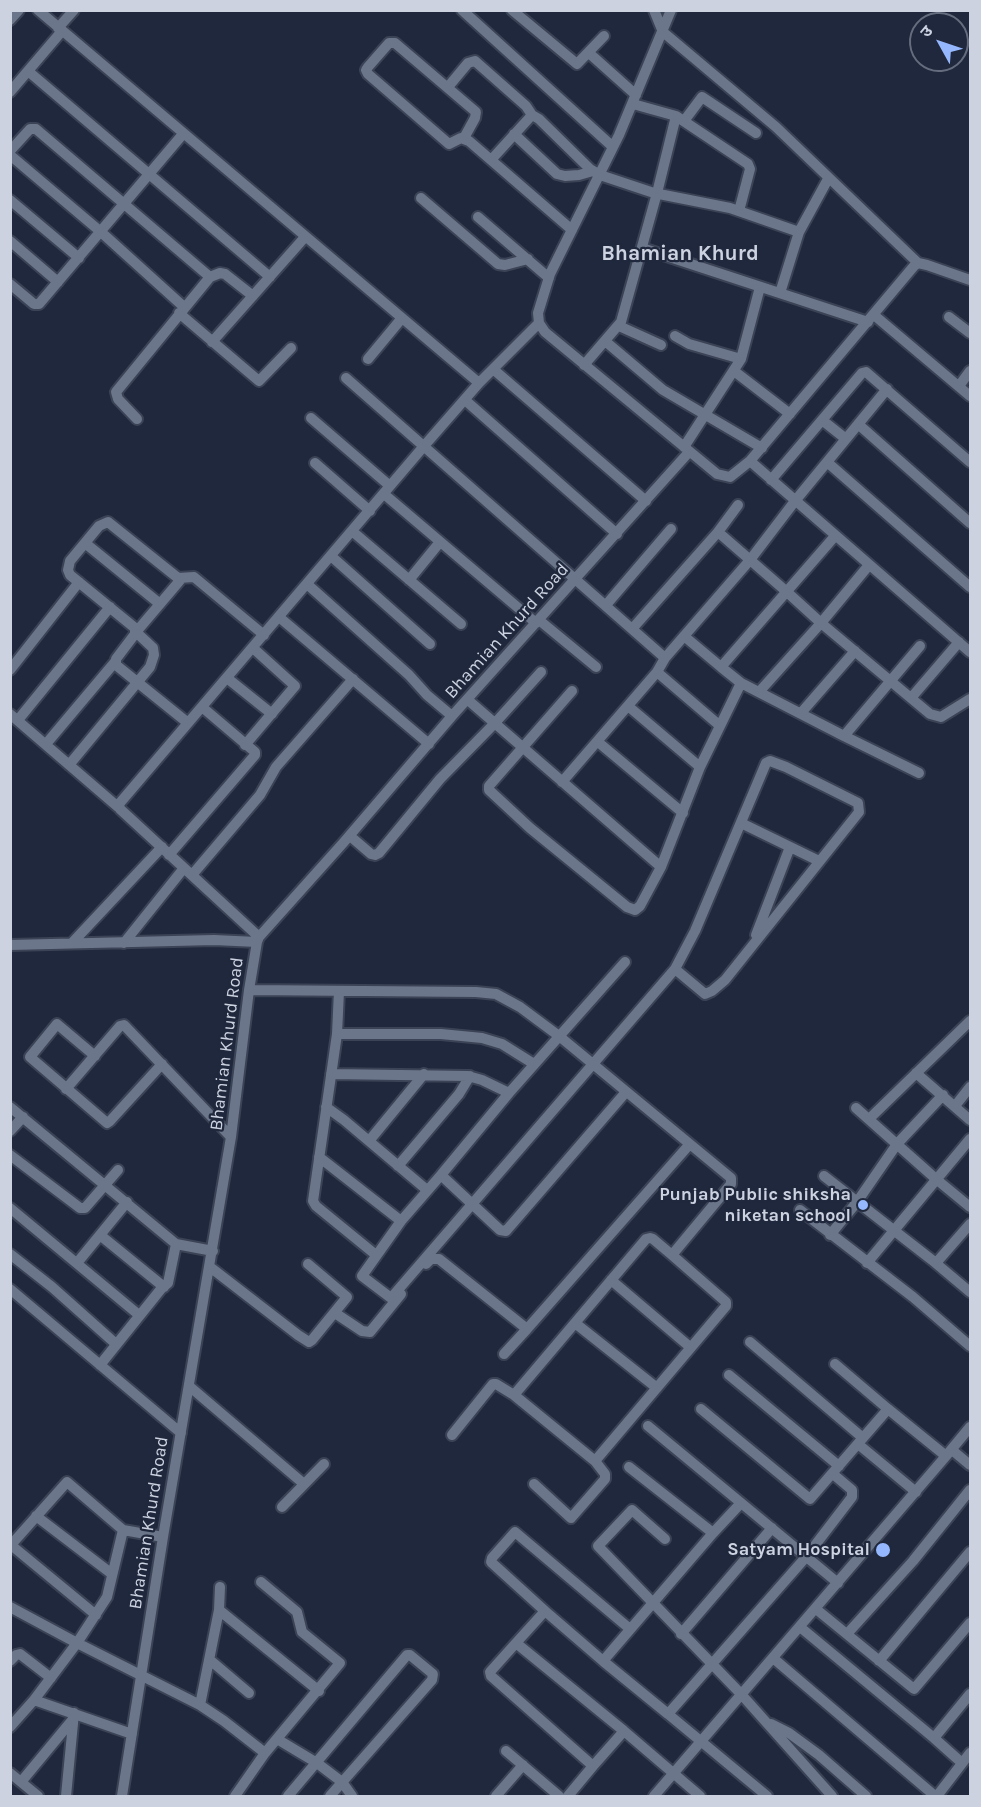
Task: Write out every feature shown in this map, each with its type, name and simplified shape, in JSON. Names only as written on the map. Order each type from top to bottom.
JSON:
[{"type":"street","points":[[10,20],[19,10]]},
{"type":"street","points":[[38,10],[480,383]]},
{"type":"street","points":[[10,92],[74,10]]},
{"type":"street","points":[[513,10],[576,64],[580,63],[604,36]]},
{"type":"street","points":[[654,10],[663,32],[776,127],[918,264],[969,277]]},
{"type":"street","points":[[671,10],[613,147],[596,173],[549,278],[538,313],[538,323],[545,332],[687,449],[723,477],[730,477],[750,461],[910,270],[918,264]]},
{"type":"street","points":[[468,13],[613,147]]},
{"type":"street","points":[[392,42],[448,87],[476,112],[464,138],[449,144],[366,70],[392,42]]},
{"type":"street","points":[[589,53],[634,100],[680,118],[750,166],[740,211]]},
{"type":"street","points":[[448,87],[468,63],[475,61],[596,173]]},
{"type":"street","points":[[28,71],[270,277]]},
{"type":"street","points":[[584,365],[619,326],[680,118],[702,97],[756,133]]},
{"type":"street","points":[[491,160],[532,115]]},
{"type":"street","points":[[210,277],[36,129],[30,129],[10,153],[101,232],[212,342],[259,381],[291,348]]},
{"type":"street","points":[[10,284],[36,305],[79,258],[183,134]]},
{"type":"street","points":[[514,135],[557,174],[565,176],[596,173],[657,193],[740,211],[799,232]]},
{"type":"street","points":[[464,138],[572,230]]},
{"type":"street","points":[[780,293],[799,232],[828,179]]},
{"type":"street","points":[[420,198],[498,264],[506,265],[528,259]]},
{"type":"street","points":[[10,200],[79,258]]},
{"type":"street","points":[[478,217],[549,278]]},
{"type":"street","points":[[212,342],[305,237]]},
{"type":"street","points":[[10,241],[58,282]]},
{"type":"street","points":[[642,248],[780,293],[871,318],[970,396]]},
{"type":"street","points":[[137,419],[118,399],[116,392],[210,277],[220,273],[225,274],[253,296]]},
{"type":"street","name":"Bhamian Khurd Road","points":[[122,1797],[163,1537],[213,1251],[258,940],[452,716],[646,501],[687,449],[741,359],[760,286]]},
{"type":"street","points":[[949,317],[970,333]]},
{"type":"street","points":[[368,359],[402,318]]},
{"type":"street","points":[[118,807],[424,446],[538,323]]},
{"type":"street","points":[[619,326],[662,345]]},
{"type":"street","points":[[675,336],[689,344],[741,359]]},
{"type":"street","points":[[605,341],[663,390],[762,447]]},
{"type":"street","points":[[494,369],[646,501]]},
{"type":"street","points":[[734,371],[790,414]]},
{"type":"street","points":[[959,387],[970,371]]},
{"type":"street","points":[[771,480],[864,372],[868,372],[970,462]]},
{"type":"street","points":[[346,378],[665,658]]},
{"type":"street","points":[[562,782],[750,560],[887,389]]},
{"type":"street","points":[[465,400],[617,534]]},
{"type":"street","points":[[311,418],[440,542],[596,667]]},
{"type":"street","points":[[822,420],[846,439]]},
{"type":"street","points":[[858,424],[970,523]]},
{"type":"street","points":[[750,461],[970,652]]},
{"type":"street","points":[[827,462],[970,587]]},
{"type":"street","points":[[315,463],[370,511]]},
{"type":"street","points":[[633,629],[718,532],[738,505]]},
{"type":"street","points":[[69,765],[138,683],[150,667],[154,655],[149,643],[110,607],[70,575],[68,566],[99,526],[108,522],[173,575],[182,578],[194,577],[264,635]]},
{"type":"street","points":[[606,605],[671,529]]},
{"type":"street","points":[[352,531],[461,624]]},
{"type":"street","points":[[718,532],[821,623],[930,714],[938,717],[950,713],[970,699]]},
{"type":"street","points":[[721,667],[835,536]]},
{"type":"street","points":[[409,580],[440,542]]},
{"type":"street","points":[[85,543],[160,604]]},
{"type":"street","points":[[331,556],[430,644]]},
{"type":"street","points":[[759,692],[869,565]]},
{"type":"street","points":[[46,744],[182,578]]},
{"type":"street","points":[[10,670],[79,582]]},
{"type":"street","points":[[307,584],[452,716]]},
{"type":"street","points":[[110,607],[14,717],[118,807],[258,940]]},
{"type":"street","points":[[279,617],[429,744]]},
{"type":"street","points":[[684,636],[741,683],[919,773]]},
{"type":"street","points":[[911,698],[959,642]]},
{"type":"street","points":[[844,736],[920,646]]},
{"type":"street","points":[[245,744],[295,685],[253,648]]},
{"type":"street","points":[[801,713],[855,651]]},
{"type":"street","points":[[114,662],[188,723]]},
{"type":"street","points":[[350,836],[371,854],[377,855],[440,779],[541,672]]},
{"type":"street","points":[[657,672],[719,725]]},
{"type":"street","points":[[227,678],[272,714]]},
{"type":"street","points":[[124,943],[260,795],[276,767],[353,680]]},
{"type":"street","points":[[572,691],[489,786],[489,790],[530,828],[632,910],[635,910],[640,906],[661,867],[700,767],[741,683]]},
{"type":"street","points":[[468,700],[661,867]]},
{"type":"street","points":[[628,706],[700,767]]},
{"type":"street","points":[[72,943],[166,851],[255,757],[255,752],[202,707]]},
{"type":"street","points":[[598,742],[683,813]]},
{"type":"street","points":[[625,962],[534,1064],[401,1221],[362,1276],[392,1298],[675,969],[695,931],[766,763],[770,761],[786,767],[856,801],[860,807],[859,812],[724,980],[709,993],[703,992],[675,969]]},
{"type":"street","points":[[741,823],[819,861]]},
{"type":"street","points":[[753,944],[790,847]]},
{"type":"street","points":[[10,945],[258,940]]},
{"type":"street","points":[[249,990],[476,992],[496,994],[520,1006],[731,1178],[732,1182],[672,1254]]},
{"type":"street","points":[[339,991],[337,1034],[313,1198],[314,1204],[376,1255]]},
{"type":"street","points":[[869,1119],[970,1021]]},
{"type":"street","points":[[95,1056],[57,1024],[30,1056],[31,1060],[108,1123],[162,1064]]},
{"type":"street","points":[[66,1089],[120,1026],[124,1025],[231,1137]]},
{"type":"street","points":[[337,1034],[441,1034],[483,1038],[502,1044],[534,1064]]},
{"type":"street","points":[[916,1073],[970,1120]]},
{"type":"street","points":[[331,1074],[424,1074],[470,1077],[509,1093]]},
{"type":"street","points":[[369,1141],[424,1074]]},
{"type":"street","points":[[398,1166],[459,1094],[470,1077]]},
{"type":"street","points":[[955,1106],[970,1087]]},
{"type":"street","points":[[441,1175],[500,1230],[506,1231],[626,1092]]},
{"type":"street","points":[[830,1235],[857,1202],[897,1144],[943,1095]]},
{"type":"street","points":[[10,1107],[176,1244],[213,1251]]},
{"type":"street","points":[[326,1107],[427,1190]]},
{"type":"street","points":[[856,1108],[970,1207]]},
{"type":"street","points":[[10,1131],[22,1117]]},
{"type":"street","points":[[867,1263],[970,1139]]},
{"type":"street","points":[[504,1354],[690,1145]]},
{"type":"street","points":[[10,1155],[78,1208],[85,1208],[118,1170]]},
{"type":"street","points":[[319,1157],[401,1221]]},
{"type":"street","points":[[824,1176],[970,1292]]},
{"type":"street","points":[[77,1263],[127,1202]]},
{"type":"street","points":[[10,1208],[139,1316]]},
{"type":"street","points":[[800,1210],[913,1297],[970,1346]]},
{"type":"street","points":[[936,1263],[970,1224]]},
{"type":"street","points":[[100,1235],[164,1287]]},
{"type":"street","points":[[514,1395],[648,1238],[653,1239],[672,1254],[727,1304],[595,1461]]},
{"type":"street","points":[[100,1365],[169,1281],[176,1244]]},
{"type":"street","points":[[10,1254],[52,1287],[116,1344]]},
{"type":"street","points":[[335,1313],[362,1331],[370,1332],[427,1263],[435,1258],[527,1329]]},
{"type":"street","points":[[210,1267],[306,1340],[312,1340],[346,1299],[346,1295],[308,1264]]},
{"type":"street","points":[[611,1280],[690,1347]]},
{"type":"street","points":[[10,1289],[181,1433]]},
{"type":"street","points":[[575,1323],[657,1388]]},
{"type":"street","points":[[750,1342],[915,1492]]},
{"type":"street","points":[[835,1364],[888,1409],[949,1453],[970,1465]]},
{"type":"street","points":[[669,1714],[806,1557],[853,1495],[851,1488],[836,1470],[729,1375]]},
{"type":"street","points":[[452,1435],[493,1384],[497,1384],[514,1395],[595,1461],[605,1474],[605,1479],[571,1518],[534,1484]]},
{"type":"street","points":[[189,1386],[304,1484]]},
{"type":"street","points":[[700,1409],[808,1498],[813,1497],[888,1409]]},
{"type":"street","points":[[648,1426],[838,1583]]},
{"type":"street","points":[[654,1797],[970,1427]]},
{"type":"street","points":[[282,1507],[324,1464]]},
{"type":"street","points":[[629,1467],[713,1533]]},
{"type":"street","points":[[96,1615],[11,1545],[67,1482],[123,1530],[163,1537]]},
{"type":"street","points":[[847,1634],[913,1561],[970,1490]]},
{"type":"street","points":[[603,1661],[741,1503]]},
{"type":"street","points":[[665,1539],[632,1510],[598,1546],[741,1694],[832,1797]]},
{"type":"street","points":[[36,1516],[112,1574]]},
{"type":"street","points":[[681,1634],[772,1528]]},
{"type":"street","points":[[10,1727],[51,1678],[108,1597],[123,1530]]},
{"type":"street","points":[[630,1629],[515,1532],[492,1558],[491,1561],[545,1611],[767,1797]]},
{"type":"street","points":[[879,1661],[970,1552]]},
{"type":"street","points":[[236,1797],[265,1753],[340,1665],[340,1662],[302,1632],[298,1613],[261,1582]]},
{"type":"street","points":[[200,1705],[219,1610],[220,1587]]},
{"type":"street","points":[[10,1607],[200,1705],[225,1721],[265,1753]]},
{"type":"street","points":[[816,1609],[913,1689],[970,1623]]},
{"type":"street","points":[[219,1610],[319,1691]]},
{"type":"street","points":[[545,1611],[491,1671],[490,1675],[593,1766]]},
{"type":"street","points":[[800,1627],[962,1763]]},
{"type":"street","points":[[516,1642],[700,1797]]},
{"type":"street","points":[[10,1661],[20,1654],[51,1678]]},
{"type":"street","points":[[288,1797],[406,1655],[410,1655],[433,1674],[432,1680],[330,1797]]},
{"type":"street","points":[[772,1658],[936,1797],[970,1753]]},
{"type":"street","points":[[210,1660],[249,1693]]},
{"type":"street","points":[[934,1738],[970,1694]]},
{"type":"street","points":[[34,1700],[132,1734]]},
{"type":"street","points":[[21,1782],[74,1715]]},
{"type":"street","points":[[66,1797],[74,1715]]},
{"type":"street","points":[[765,1721],[789,1733],[819,1755],[866,1797]]},
{"type":"street","points":[[568,1797],[624,1731]]},
{"type":"street","points":[[277,1739],[317,1763],[342,1782],[352,1797]]},
{"type":"street","points":[[506,1751],[559,1797]]},
{"type":"street","points":[[496,1797],[523,1765]]},
{"type":"street","points":[[10,1773],[38,1797]]},
{"type":"place","name":"Punjab Public shiksha niketan school","points":[[863,1205]]},
{"type":"place","name":"Satyam Hospital","points":[[883,1550]]},
{"type":"district","name":"Bhamian Khurd","points":[[680,254]]}]
